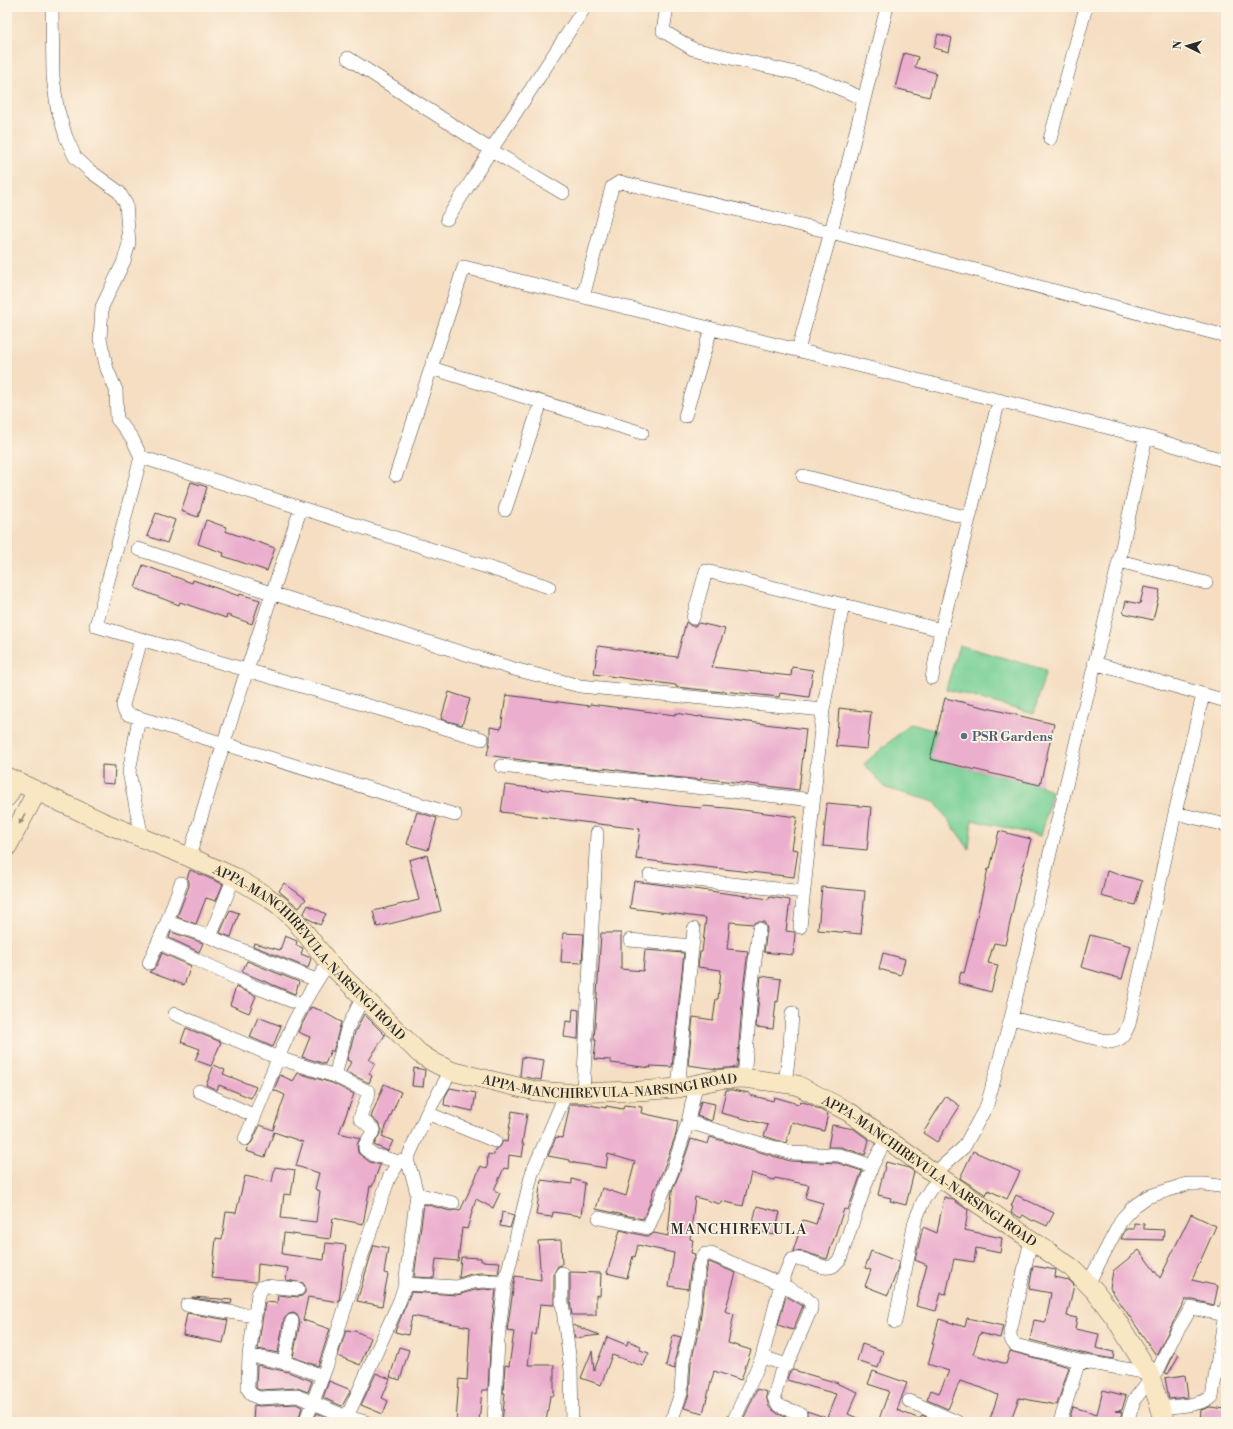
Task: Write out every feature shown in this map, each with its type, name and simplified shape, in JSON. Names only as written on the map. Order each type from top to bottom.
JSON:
[{"type":"street","points":[[52,7],[53,77],[57,107],[66,137],[75,157],[95,175],[119,192],[126,204],[129,243],[124,262],[102,307],[100,339],[107,370],[116,390],[117,419],[132,438],[141,457],[96,626],[482,739]]},
{"type":"street","points":[[447,220],[585,7]]},
{"type":"street","points":[[667,7],[663,31],[693,49],[813,77],[864,99]]},
{"type":"street","points":[[798,350],[830,232],[887,7]]},
{"type":"street","points":[[1050,139],[1086,7]]},
{"type":"street","points":[[348,58],[491,150],[563,192]]},
{"type":"street","points":[[583,297],[612,187],[620,182],[830,232],[1226,336]]},
{"type":"street","points":[[396,475],[464,267],[1146,437],[1226,461]]},
{"type":"street","points":[[685,416],[711,329]]},
{"type":"street","points":[[431,368],[642,433]]},
{"type":"street","points":[[932,678],[940,630],[999,400]]},
{"type":"street","points":[[505,510],[540,402]]},
{"type":"street","points":[[895,1322],[915,1221],[924,1199],[938,1176],[964,1146],[987,1105],[1011,1018],[1119,561],[1146,437]]},
{"type":"street","points":[[141,457],[549,587]]},
{"type":"street","points":[[803,476],[969,518]]},
{"type":"street","points":[[189,857],[271,593],[301,508]]},
{"type":"street","points":[[138,549],[271,593],[514,669],[580,686],[823,710]]},
{"type":"street","points":[[1119,561],[1206,583]]},
{"type":"street","points":[[693,618],[706,571],[843,604],[940,630]]},
{"type":"street","points":[[800,927],[823,710],[843,604]]},
{"type":"street","points":[[141,640],[123,705],[126,714],[455,815]]},
{"type":"street","points":[[1094,663],[1226,701]]},
{"type":"street","points":[[1011,1018],[1110,1042],[1120,1039],[1125,1033],[1129,1024],[1175,813],[1203,695]]},
{"type":"street","points":[[139,718],[129,772],[142,838]]},
{"type":"street","points":[[501,766],[813,800]]},
{"type":"street","name":"APPA-MANCHIREVULA-NARSINGI ROAD","points":[[10,785],[37,791],[105,823],[234,877],[266,896],[295,920],[329,963],[419,1053],[432,1062],[451,1071],[535,1091],[575,1093],[639,1091],[687,1086],[720,1079],[744,1078],[797,1085],[849,1112],[938,1176],[1072,1268],[1095,1291],[1116,1318],[1149,1376],[1163,1415]]},
{"type":"street","points":[[7,847],[37,791]]},
{"type":"street","points":[[1175,813],[1226,825]]},
{"type":"street","points":[[505,1283],[532,1173],[575,1093],[597,833]]},
{"type":"street","points":[[650,874],[804,892]]},
{"type":"street","points":[[210,936],[234,877]]},
{"type":"street","points":[[149,963],[167,922],[181,883]]},
{"type":"street","points":[[167,922],[210,936],[316,980]]},
{"type":"street","points":[[600,1218],[648,1228],[672,1171],[688,1122],[687,1086],[692,946],[694,928]]},
{"type":"street","points":[[744,1078],[752,983],[759,929]]},
{"type":"street","points":[[630,940],[692,946]]},
{"type":"street","points":[[158,942],[253,986],[302,1005]]},
{"type":"street","points":[[245,1139],[278,1058],[302,1005],[316,980],[329,963]]},
{"type":"street","points":[[335,1076],[347,1029],[363,997]]},
{"type":"street","points":[[785,1083],[790,1046],[792,1013]]},
{"type":"street","points":[[175,1014],[278,1058],[335,1076],[370,1092],[360,1118],[374,1130],[365,1145],[365,1149],[374,1155],[403,1161],[413,1178],[417,1194],[405,1284],[400,1300],[347,1416]]},
{"type":"street","points":[[307,1418],[323,1376],[359,1264],[389,1178],[403,1161],[451,1071]]},
{"type":"street","points":[[199,1091],[255,1116]]},
{"type":"street","points":[[428,1113],[495,1141]]},
{"type":"street","points":[[688,1122],[792,1153],[839,1155],[872,1166]]},
{"type":"street","points":[[730,1422],[734,1420],[762,1357],[781,1284],[791,1260],[797,1258],[804,1259],[827,1267],[833,1266],[840,1259],[872,1166],[886,1139]]},
{"type":"street","points":[[1088,1284],[1122,1219],[1133,1207],[1147,1197],[1186,1184],[1204,1184],[1226,1187]]},
{"type":"street","points":[[417,1194],[453,1203]]},
{"type":"street","points":[[1031,1240],[1010,1332],[1010,1338],[1016,1345],[1079,1361],[1149,1376]]},
{"type":"street","points":[[494,1422],[498,1340],[508,1247]]},
{"type":"street","points":[[671,1422],[681,1393],[683,1361],[692,1327],[699,1266],[705,1254],[711,1254],[781,1284],[806,1298],[810,1303],[811,1306],[787,1365],[762,1357]]},
{"type":"street","points":[[562,1273],[562,1302],[571,1370],[572,1422]]},
{"type":"street","points":[[405,1284],[457,1287],[472,1282],[483,1281],[505,1283]]},
{"type":"street","points":[[298,1289],[266,1286],[262,1287],[258,1294],[249,1355],[248,1389],[252,1395],[260,1398],[297,1396],[366,1422]]},
{"type":"street","points":[[187,1305],[254,1316]]},
{"type":"street","points":[[1127,1422],[1138,1392],[1149,1376],[1159,1368],[1171,1342],[1191,1308],[1225,1310],[1212,1397],[1206,1401],[1163,1415]]},
{"type":"street","points":[[284,1363],[292,1322]]},
{"type":"street","points":[[249,1355],[298,1366],[323,1376]]},
{"type":"street","points":[[1060,1422],[1079,1361]]},
{"type":"street","points":[[783,1364],[774,1398],[775,1403],[780,1407],[800,1414],[799,1422]]},
{"type":"street","points":[[909,1401],[957,1422]]},
{"type":"green space","points":[[959,645],[1046,670],[1034,714],[946,689]]},
{"type":"green space","points":[[910,724],[937,731],[931,759],[1040,785],[1052,792],[1041,836],[972,820],[969,849],[935,802],[886,788],[864,764]]},
{"type":"building","points":[[938,34],[952,38],[949,52],[934,48]]},
{"type":"building","points":[[904,53],[918,57],[915,67],[936,73],[929,97],[895,88]]},
{"type":"building","points":[[191,482],[207,487],[198,517],[181,511]]},
{"type":"building","points":[[156,513],[175,520],[167,543],[147,536]]},
{"type":"building","points":[[206,520],[226,527],[225,531],[275,548],[267,571],[223,556],[224,553],[198,544]]},
{"type":"building","points":[[143,565],[192,583],[193,580],[239,596],[240,594],[260,600],[252,624],[227,615],[226,618],[180,602],[179,605],[135,588]]},
{"type":"building","points":[[1144,587],[1160,590],[1153,620],[1123,613],[1126,601],[1140,604]]},
{"type":"building","points":[[686,622],[691,626],[695,626],[699,623],[725,629],[712,667],[791,676],[792,667],[813,670],[809,697],[780,693],[779,697],[676,687],[676,685],[594,674],[598,646],[677,657]]},
{"type":"building","points":[[449,692],[470,699],[462,725],[441,719]]},
{"type":"building","points":[[506,695],[590,706],[590,704],[675,715],[675,713],[806,729],[799,790],[701,778],[701,780],[603,768],[536,762],[487,755],[490,741],[490,727],[501,729]]},
{"type":"building","points":[[945,698],[1054,724],[1040,785],[930,759]]},
{"type":"building","points":[[839,708],[871,712],[867,749],[836,746]]},
{"type":"building","points":[[102,765],[115,766],[114,784],[102,783]]},
{"type":"building","points":[[505,785],[679,806],[727,808],[797,817],[792,849],[798,850],[794,877],[636,859],[640,829],[501,812]]},
{"type":"building","points":[[827,803],[871,807],[867,850],[823,846]]},
{"type":"building","points":[[417,812],[437,818],[428,850],[407,844]]},
{"type":"building","points":[[999,831],[1031,839],[1021,873],[1005,945],[994,943],[988,963],[998,965],[991,992],[958,983],[961,972],[964,973],[988,869],[990,869]]},
{"type":"building","points":[[427,855],[441,911],[377,927],[373,911],[419,900],[409,860]]},
{"type":"building","points":[[190,870],[223,884],[216,901],[206,898],[196,924],[177,917],[189,886],[189,881],[187,878]]},
{"type":"building","points":[[1107,871],[1142,881],[1135,905],[1101,896]]},
{"type":"building","points":[[634,881],[769,899],[770,897],[790,900],[786,931],[794,932],[795,934],[793,955],[764,952],[767,930],[764,922],[756,922],[753,924],[730,922],[727,949],[748,951],[737,1067],[717,1069],[688,1065],[693,1017],[713,1020],[716,999],[718,999],[721,970],[698,967],[700,952],[702,952],[706,918],[630,908]]},
{"type":"building","points":[[284,883],[306,899],[299,908],[279,891]]},
{"type":"building","points":[[822,887],[865,891],[861,934],[818,930]]},
{"type":"building","points":[[308,905],[326,914],[320,925],[307,918],[304,913]]},
{"type":"building","points":[[230,910],[239,913],[231,937],[220,933]]},
{"type":"building","points":[[171,932],[203,943],[199,952],[169,938]]},
{"type":"building","points":[[563,933],[584,934],[582,963],[561,962]]},
{"type":"building","points":[[601,933],[621,933],[621,969],[643,971],[645,950],[684,953],[672,1067],[650,1066],[651,1068],[611,1063],[611,1060],[594,1059]]},
{"type":"building","points":[[1090,935],[1131,946],[1122,979],[1081,967]]},
{"type":"building","points":[[285,936],[297,941],[296,945],[303,948],[301,954],[311,958],[308,968],[253,946],[254,943],[280,950]]},
{"type":"building","points":[[162,953],[191,966],[184,985],[149,972],[156,967]]},
{"type":"building","points":[[883,953],[905,959],[901,975],[879,969]]},
{"type":"building","points":[[247,961],[299,982],[295,994],[242,972]]},
{"type":"building","points":[[761,976],[781,979],[778,1002],[776,1001],[773,1029],[756,1027]]},
{"type":"building","points":[[236,987],[256,996],[249,1013],[230,1005]]},
{"type":"building","points":[[311,1007],[320,1010],[341,1022],[333,1052],[331,1050],[325,1064],[302,1057],[310,1037],[298,1032]]},
{"type":"building","points":[[573,1009],[579,1010],[578,1039],[564,1037],[566,1021],[572,1022]]},
{"type":"building","points":[[364,1014],[385,1035],[369,1060],[375,1063],[369,1074],[372,1076],[369,1083],[346,1072],[351,1062],[347,1060],[355,1032]]},
{"type":"building","points":[[258,1017],[281,1026],[273,1047],[250,1037]]},
{"type":"building","points":[[186,1028],[221,1042],[211,1066],[195,1060],[200,1049],[181,1042]]},
{"type":"building","points":[[522,1057],[544,1060],[541,1080],[520,1076]]},
{"type":"building","points":[[214,1065],[225,1070],[223,1074],[256,1087],[251,1098],[219,1085],[217,1090],[206,1085]]},
{"type":"building","points":[[414,1068],[425,1070],[423,1087],[412,1086]]},
{"type":"building","points":[[298,1073],[332,1083],[354,1094],[339,1133],[360,1138],[357,1145],[358,1153],[370,1162],[380,1165],[372,1187],[370,1186],[363,1224],[333,1218],[330,1239],[284,1233],[282,1254],[324,1260],[326,1243],[346,1245],[339,1302],[308,1297],[303,1320],[330,1329],[318,1366],[293,1357],[300,1322],[297,1315],[294,1313],[289,1314],[284,1319],[278,1353],[258,1349],[265,1302],[277,1303],[278,1295],[298,1297],[305,1293],[305,1286],[303,1283],[286,1280],[288,1268],[258,1264],[256,1282],[212,1278],[216,1238],[222,1239],[226,1212],[236,1213],[245,1176],[272,1182],[275,1167],[295,1170],[291,1195],[284,1194],[281,1218],[316,1222],[320,1191],[315,1189],[319,1173],[296,1166],[303,1142],[274,1132],[265,1157],[246,1151],[260,1125],[273,1130],[285,1095],[274,1090],[280,1075],[293,1081]]},
{"type":"building","points":[[384,1084],[401,1092],[382,1136],[393,1141],[388,1151],[374,1145],[382,1130],[379,1124],[371,1117]]},
{"type":"building","points":[[450,1088],[476,1093],[473,1111],[444,1105],[445,1097]]},
{"type":"building","points":[[726,1090],[750,1093],[750,1095],[773,1101],[774,1097],[799,1104],[800,1101],[809,1104],[828,1114],[824,1131],[792,1122],[786,1143],[764,1136],[768,1125],[721,1113]]},
{"type":"building","points":[[946,1096],[960,1106],[937,1142],[923,1133]]},
{"type":"building","points":[[701,1101],[715,1104],[712,1121],[697,1116]]},
{"type":"building","points":[[570,1104],[584,1104],[606,1108],[606,1106],[623,1109],[624,1105],[642,1107],[641,1113],[678,1121],[676,1134],[664,1168],[656,1187],[654,1188],[650,1203],[643,1219],[596,1209],[602,1188],[626,1196],[635,1162],[608,1154],[606,1168],[574,1163],[570,1162],[570,1160],[548,1156],[556,1137],[563,1138]]},
{"type":"building","points":[[512,1111],[527,1114],[522,1144],[524,1144],[522,1157],[509,1155],[508,1169],[504,1168],[494,1190],[500,1193],[493,1208],[476,1199],[467,1229],[462,1228],[458,1261],[436,1259],[434,1278],[414,1277],[424,1204],[451,1211],[460,1211],[481,1166],[487,1169],[488,1154],[494,1155],[495,1149],[500,1147],[503,1141],[507,1142]]},
{"type":"building","points":[[832,1125],[854,1129],[869,1140],[865,1155],[841,1147],[828,1147]]},
{"type":"building","points":[[710,1137],[790,1161],[838,1163],[862,1171],[848,1210],[844,1209],[827,1259],[804,1252],[793,1251],[803,1220],[816,1224],[823,1203],[805,1198],[809,1185],[775,1178],[774,1180],[751,1173],[743,1206],[721,1201],[720,1204],[695,1197],[690,1239],[693,1240],[691,1253],[695,1254],[691,1265],[688,1289],[669,1286],[674,1253],[638,1245],[635,1257],[633,1256],[627,1278],[607,1273],[620,1230],[646,1236],[650,1236],[654,1233],[668,1236],[672,1191],[691,1139],[708,1144]]},
{"type":"building","points":[[973,1151],[1020,1172],[1007,1199],[988,1190],[986,1195],[960,1178]]},
{"type":"building","points":[[886,1162],[909,1168],[914,1172],[906,1205],[890,1201],[891,1198],[878,1195]]},
{"type":"building","points":[[572,1179],[585,1183],[581,1216],[553,1212],[552,1217],[536,1215],[541,1180],[572,1184]]},
{"type":"building","points":[[1016,1195],[1054,1213],[1047,1226],[1034,1220],[1033,1221],[1023,1215],[1021,1218],[1011,1213],[1013,1207],[1011,1206]]},
{"type":"building","points":[[944,1197],[952,1199],[968,1210],[965,1230],[1002,1238],[1000,1253],[976,1248],[974,1262],[954,1259],[946,1294],[941,1293],[936,1311],[916,1306],[927,1265],[915,1260],[923,1227],[937,1233]]},
{"type":"building","points":[[757,1206],[780,1212],[774,1235],[751,1229]]},
{"type":"building","points":[[502,1212],[514,1215],[510,1228],[500,1226]]},
{"type":"building","points":[[1191,1214],[1216,1226],[1192,1280],[1218,1286],[1214,1305],[1193,1300],[1185,1300],[1156,1355],[1110,1288],[1113,1271],[1139,1250],[1160,1278]]},
{"type":"building","points":[[1134,1223],[1144,1224],[1144,1229],[1164,1230],[1163,1240],[1121,1239],[1126,1229],[1134,1229]]},
{"type":"building","points":[[561,1240],[562,1265],[558,1266],[554,1273],[554,1305],[540,1304],[536,1335],[532,1334],[528,1365],[554,1365],[554,1396],[550,1396],[546,1422],[502,1422],[505,1393],[503,1393],[505,1365],[509,1366],[514,1332],[507,1331],[515,1276],[541,1280],[538,1241]]},
{"type":"building","points":[[374,1245],[388,1248],[384,1273],[388,1274],[382,1306],[357,1301]]},
{"type":"building","points":[[871,1251],[899,1262],[888,1295],[865,1286],[871,1270],[865,1268]]},
{"type":"building","points":[[461,1257],[481,1258],[481,1261],[500,1262],[498,1274],[471,1274],[459,1278]]},
{"type":"building","points":[[709,1262],[736,1273],[725,1311],[734,1314],[728,1343],[751,1350],[741,1380],[714,1371],[703,1413],[684,1408],[689,1394],[691,1362],[699,1329]]},
{"type":"building","points":[[1033,1266],[1056,1270],[1055,1277],[1069,1280],[1074,1285],[1067,1316],[1077,1318],[1075,1329],[1099,1334],[1096,1348],[1114,1352],[1113,1359],[1081,1353],[1030,1340],[1034,1320],[1046,1321],[1051,1293],[1029,1289]]},
{"type":"building","points":[[570,1272],[601,1273],[600,1296],[596,1295],[596,1315],[572,1315],[570,1301]]},
{"type":"building","points":[[483,1289],[496,1290],[491,1329],[488,1390],[482,1390],[479,1422],[456,1422],[459,1379],[467,1380],[470,1327],[412,1316],[408,1335],[395,1332],[411,1292],[457,1295]]},
{"type":"building","points":[[786,1296],[803,1306],[793,1330],[778,1325]]},
{"type":"building","points":[[192,1297],[232,1300],[231,1304]]},
{"type":"building","points":[[187,1313],[228,1320],[223,1343],[183,1335]]},
{"type":"building","points":[[967,1318],[1003,1326],[1000,1338],[980,1333],[973,1354],[1006,1364],[1010,1351],[1069,1367],[1057,1405],[1019,1398],[1010,1422],[989,1422],[998,1395],[960,1381],[948,1409],[927,1400],[931,1390],[939,1393],[949,1371],[928,1364],[939,1319],[965,1327]]},
{"type":"building","points":[[573,1325],[600,1335],[575,1338]]},
{"type":"building","points":[[346,1330],[355,1331],[371,1338],[360,1365],[338,1356]]},
{"type":"building","points":[[673,1335],[681,1337],[675,1359],[675,1369],[666,1366]]},
{"type":"building","points":[[607,1337],[627,1345],[628,1341],[641,1346],[640,1350],[649,1353],[643,1366],[612,1355],[601,1385],[581,1378],[592,1351],[594,1371]]},
{"type":"building","points":[[862,1344],[883,1351],[878,1368],[857,1361]]},
{"type":"building","points":[[399,1347],[409,1350],[400,1380],[390,1377]]},
{"type":"building","points":[[1175,1352],[1179,1355],[1168,1374],[1165,1373]]},
{"type":"building","points":[[257,1365],[288,1372],[312,1381],[308,1392],[297,1388],[257,1389]]},
{"type":"building","points":[[793,1370],[838,1383],[858,1392],[848,1414],[866,1422],[807,1422],[807,1411],[827,1418],[836,1394],[787,1380],[789,1373]]},
{"type":"building","points":[[873,1371],[907,1383],[897,1410],[920,1419],[922,1415],[937,1422],[878,1422],[889,1391],[868,1384]]},
{"type":"building","points":[[376,1373],[390,1379],[382,1398],[388,1401],[383,1414],[361,1405]]},
{"type":"building","points":[[1185,1375],[1188,1397],[1169,1399],[1165,1378]]},
{"type":"building","points":[[329,1381],[351,1390],[342,1406],[323,1398]]},
{"type":"building","points":[[757,1389],[767,1392],[766,1396],[769,1407],[778,1414],[791,1419],[791,1422],[742,1422]]},
{"type":"building","points":[[1103,1390],[1126,1396],[1122,1410],[1115,1411],[1122,1412],[1119,1422],[1076,1422],[1069,1420],[1073,1407],[1097,1414]]},
{"type":"building","points":[[296,1404],[302,1407],[299,1418],[301,1422],[253,1422],[254,1405]]},
{"type":"building","points":[[1210,1407],[1226,1409],[1226,1422],[1200,1422],[1201,1410]]},
{"type":"building","points":[[317,1413],[336,1421],[313,1422]]},
{"type":"place","name":"PSR Gardens","points":[[964,736]]},
{"type":"district","name":"MANCHIREVULA","points":[[739,1229]]}]
